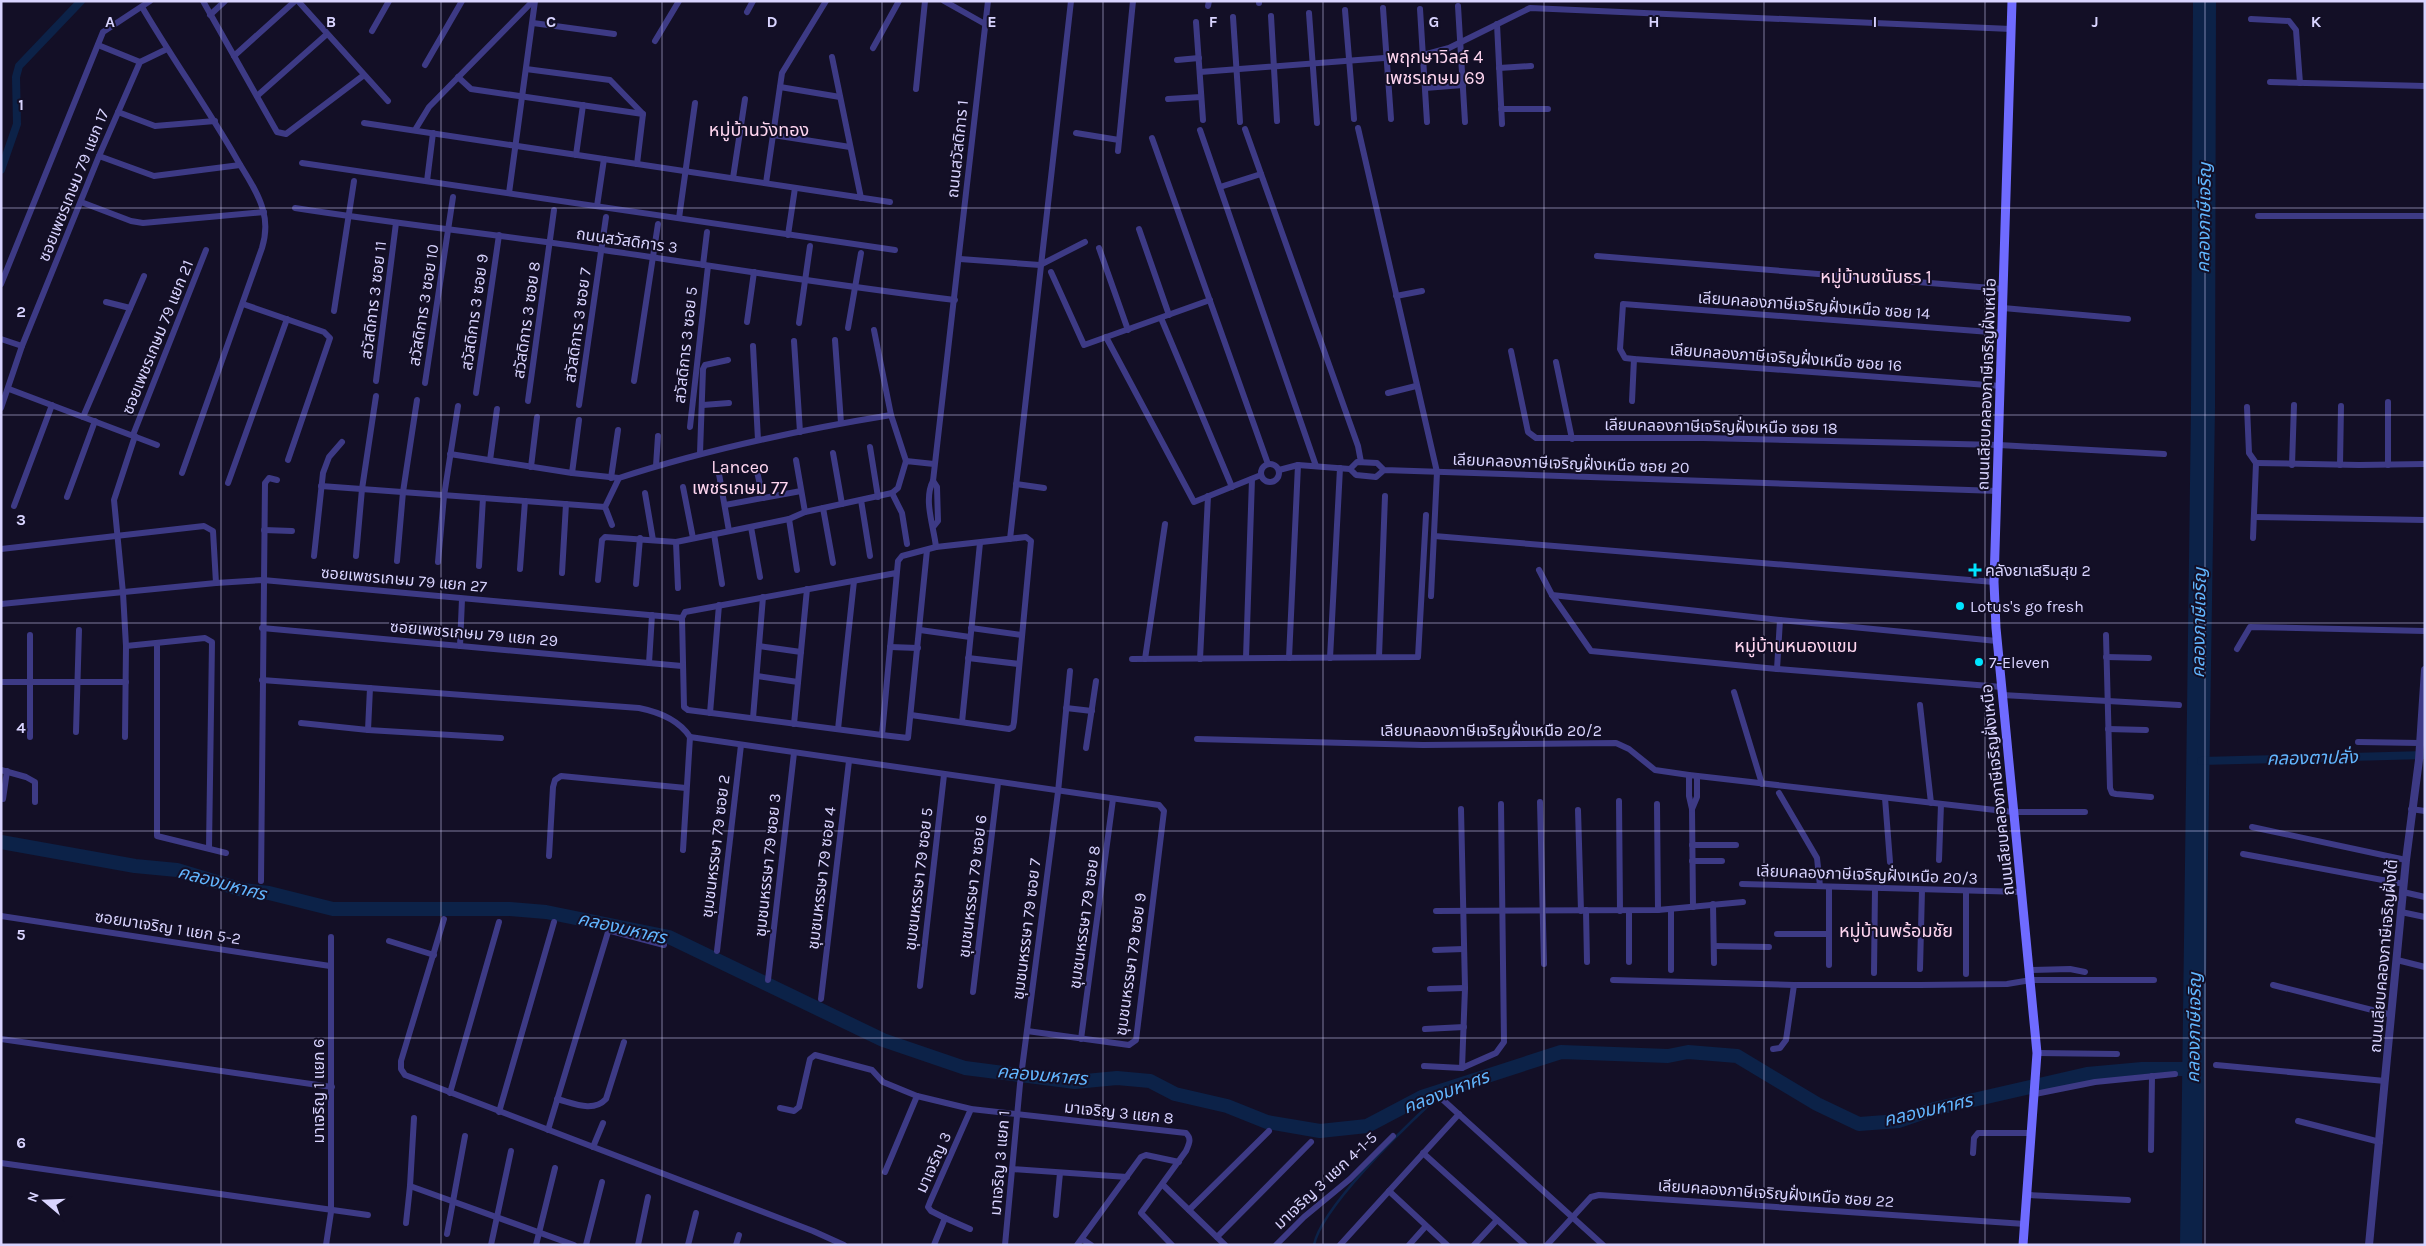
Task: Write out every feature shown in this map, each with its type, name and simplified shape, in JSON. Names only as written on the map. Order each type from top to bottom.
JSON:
[{"type":"main road","name":"ถนนเลียบคลองภาษีเจริญฝั่งเหนือ","points":[[2012,1],[1994,582],[1997,641],[2038,1068],[2023,1245]]},
{"type":"street","points":[[1,284],[103,32],[150,1]]},
{"type":"street","points":[[203,1],[277,132],[286,134],[364,75]]},
{"type":"street","points":[[210,15],[225,1]]},
{"type":"street","points":[[234,56],[296,1],[388,101]]},
{"type":"street","points":[[372,30],[389,1]]},
{"type":"street","points":[[425,65],[462,1]]},
{"type":"street","points":[[509,193],[533,23],[534,1]]},
{"type":"street","points":[[415,130],[429,107],[534,1]]},
{"type":"street","points":[[655,41],[679,1]]},
{"type":"street","points":[[746,12],[753,1]]},
{"type":"street","points":[[766,183],[782,73],[826,1]]},
{"type":"street","points":[[873,48],[899,1]]},
{"type":"street","points":[[916,89],[925,1]]},
{"type":"street","points":[[944,1],[985,24]]},
{"type":"street","name":"ถนนสวัสดิการ 1","points":[[936,547],[934,526],[930,520],[929,488],[933,481],[960,259],[988,1]]},
{"type":"street","points":[[1010,539],[1071,1]]},
{"type":"street","points":[[1118,151],[1134,1]]},
{"type":"street","points":[[1458,6],[1465,122]]},
{"type":"street","points":[[142,7],[181,73],[215,121],[259,199],[264,212],[265,238],[182,474]]},
{"type":"street","points":[[1382,8],[1390,119]]},
{"type":"street","points":[[1200,72],[1423,55],[1460,43],[1530,8],[2011,29]]},
{"type":"street","points":[[1420,9],[1427,122]]},
{"type":"street","points":[[1345,10],[1354,119]]},
{"type":"street","points":[[1308,14],[1317,123]]},
{"type":"street","points":[[1271,16],[1277,121]]},
{"type":"street","points":[[1233,17],[1240,122]]},
{"type":"street","points":[[2251,18],[2289,21],[2293,24],[2296,30],[2300,83]]},
{"type":"street","points":[[1196,22],[1203,120]]},
{"type":"street","points":[[533,23],[614,34]]},
{"type":"street","points":[[1497,24],[1502,124]]},
{"type":"street","points":[[256,96],[327,34]]},
{"type":"street","points":[[98,45],[140,62],[167,49]]},
{"type":"street","points":[[832,57],[861,198]]},
{"type":"street","points":[[1177,60],[1199,58]]},
{"type":"street","name":"ซอยเพชรเกษม 79 แยก 17","points":[[1,408],[22,346],[140,62]]},
{"type":"street","points":[[1499,68],[1531,66]]},
{"type":"street","points":[[526,69],[610,80],[643,114]]},
{"type":"street","points":[[458,77],[471,89],[643,114]]},
{"type":"street","points":[[2270,82],[2425,86]]},
{"type":"street","points":[[1425,88],[1463,85]]},
{"type":"street","points":[[780,87],[840,97]]},
{"type":"street","points":[[1168,99],[1202,97]]},
{"type":"street","points":[[733,178],[745,99]]},
{"type":"street","points":[[679,218],[695,103]]},
{"type":"street","points":[[576,155],[583,105]]},
{"type":"street","points":[[1501,109],[1548,109]]},
{"type":"street","points":[[118,112],[155,126],[215,121]]},
{"type":"street","points":[[637,164],[643,114]]},
{"type":"street","points":[[364,123],[890,202]]},
{"type":"street","name":"เลียบคลองภาษีเจริญฝั่งเหนือ ซอย 20","points":[[1358,128],[1437,472],[1998,491]]},
{"type":"street","points":[[1245,129],[1358,446],[1361,462]]},
{"type":"street","points":[[1200,130],[1316,466]]},
{"type":"street","points":[[427,181],[433,133]]},
{"type":"street","points":[[1076,133],[1119,140]]},
{"type":"street","points":[[773,135],[850,146]]},
{"type":"street","points":[[1152,138],[1268,464]]},
{"type":"street","points":[[100,156],[154,176],[240,165]]},
{"type":"street","points":[[597,206],[604,159]]},
{"type":"street","points":[[302,163],[895,250]]},
{"type":"street","points":[[1220,187],[1261,174]]},
{"type":"street","points":[[334,311],[354,180]]},
{"type":"street","points":[[788,234],[795,188]]},
{"type":"street","name":"สวัสดิการ 3 ซอย 10","points":[[424,383],[453,197]]},
{"type":"street","points":[[81,202],[131,222],[143,224],[264,212]]},
{"type":"street","name":"ถนนสวัสดิการ 3","points":[[295,208],[448,231],[499,235],[855,288],[955,300]]},
{"type":"street","name":"สวัสดิการ 3 ซอย 8","points":[[528,401],[554,210]]},
{"type":"street","points":[[2258,216],[2425,216]]},
{"type":"street","name":"สวัสดิการ 3 ซอย 7","points":[[579,405],[606,217]]},
{"type":"street","name":"สวัสดิการ 3 ซอย 11","points":[[376,381],[396,223]]},
{"type":"street","points":[[634,381],[658,224]]},
{"type":"street","points":[[1140,229],[1169,315]]},
{"type":"street","name":"สวัสดิการ 3 ซอย 5","points":[[690,427],[707,232]]},
{"type":"street","name":"สวัสดิการ 3 ซอย 9","points":[[476,393],[499,235]]},
{"type":"street","points":[[960,259],[1040,265],[1085,242]]},
{"type":"street","points":[[799,323],[810,246]]},
{"type":"street","points":[[1099,248],[1128,330]]},
{"type":"street","name":"ซอยเพชรเกษม 79 แยก 21","points":[[125,736],[126,646],[114,500],[134,436],[206,250]]},
{"type":"street","points":[[848,328],[861,253]]},
{"type":"street","points":[[1597,256],[2004,288]]},
{"type":"street","points":[[746,322],[754,272]]},
{"type":"street","points":[[1051,272],[1084,345],[1210,300]]},
{"type":"street","points":[[83,417],[144,276]]},
{"type":"street","points":[[1396,296],[1422,291]]},
{"type":"street","points":[[106,302],[130,308]]},
{"type":"street","points":[[242,304],[324,332],[330,338],[288,460]]},
{"type":"street","name":"เลียบคลองภาษีเจริญฝั่งเหนือ ซอย 14","points":[[1634,359],[1625,358],[1621,353],[1624,304],[2003,333]]},
{"type":"street","points":[[2003,308],[2128,318]]},
{"type":"street","points":[[1161,318],[1232,487]]},
{"type":"street","points":[[228,483],[287,319]]},
{"type":"street","points":[[598,580],[603,538],[640,538],[676,542],[789,519],[805,512],[878,497],[892,493],[898,488],[906,461],[892,415],[874,330]]},
{"type":"street","points":[[1106,337],[1194,502],[1261,475]]},
{"type":"street","points":[[1,339],[22,346]]},
{"type":"street","points":[[835,340],[841,423]]},
{"type":"street","points":[[794,341],[800,432]]},
{"type":"street","points":[[753,346],[758,440]]},
{"type":"street","name":"เลียบคลองภาษีเจริญฝั่งเหนือ ซอย 18","points":[[1511,351],[1528,432],[1536,438],[1703,438],[1999,445],[2164,454]]},
{"type":"street","points":[[1632,401],[1634,359]]},
{"type":"street","name":"เลียบคลองภาษีเจริญฝั่งเหนือ ซอย 16","points":[[1634,359],[2001,386]]},
{"type":"street","points":[[700,453],[705,364],[728,360]]},
{"type":"street","points":[[1556,362],[1572,439]]},
{"type":"street","points":[[1388,393],[1416,386]]},
{"type":"street","points":[[9,389],[157,445]]},
{"type":"street","points":[[356,556],[362,489],[376,396]]},
{"type":"street","points":[[397,561],[403,492],[417,400]]},
{"type":"street","points":[[2388,402],[2388,465]]},
{"type":"street","points":[[703,405],[729,403]]},
{"type":"street","points":[[14,506],[52,405]]},
{"type":"street","points":[[2292,464],[2294,405]]},
{"type":"street","points":[[438,562],[444,496],[458,406]]},
{"type":"street","points":[[2340,465],[2341,406]]},
{"type":"street","points":[[2247,407],[2249,453],[2256,463],[2253,538]]},
{"type":"street","points":[[490,460],[497,410]]},
{"type":"street","points":[[450,454],[615,478],[700,453],[841,423],[892,415]]},
{"type":"street","points":[[531,467],[537,417]]},
{"type":"street","points":[[572,473],[579,420]]},
{"type":"street","points":[[67,497],[95,421]]},
{"type":"street","points":[[612,525],[605,507],[615,478],[618,430]]},
{"type":"street","points":[[656,466],[658,436]]},
{"type":"street","points":[[314,556],[325,464],[342,442]]},
{"type":"street","points":[[870,447],[878,497]]},
{"type":"street","points":[[833,453],[842,504]]},
{"type":"street","points":[[796,460],[805,512]]},
{"type":"street","points":[[906,461],[934,464]]},
{"type":"street","points":[[1350,469],[1357,462],[1361,462],[1377,463],[1384,470],[1437,472],[1431,596]]},
{"type":"street","points":[[2256,463],[2340,465],[2425,464]]},
{"type":"street","points":[[1268,464],[1274,464],[1279,470],[1278,477],[1273,481],[1267,482],[1261,475],[1261,469],[1268,464]]},
{"type":"street","points":[[1279,470],[1298,465],[1316,466],[1350,469],[1356,476],[1376,477],[1384,470]]},
{"type":"street","points":[[1289,658],[1298,465]]},
{"type":"street","points":[[756,467],[762,498]]},
{"type":"street","points":[[1330,658],[1340,468]]},
{"type":"street","points":[[719,474],[729,531]]},
{"type":"street","points":[[261,881],[262,628],[265,484],[269,478],[277,480]]},
{"type":"street","points":[[1246,658],[1252,479]]},
{"type":"street","points":[[1016,484],[1044,488]]},
{"type":"street","points":[[321,486],[605,507]]},
{"type":"street","points":[[683,487],[693,538]]},
{"type":"street","points":[[724,505],[801,491]]},
{"type":"street","points":[[892,493],[902,513],[907,544]]},
{"type":"street","points":[[645,494],[653,540]]},
{"type":"street","points":[[1200,659],[1208,496]]},
{"type":"street","points":[[1379,657],[1385,496]]},
{"type":"street","points":[[479,566],[483,498]]},
{"type":"street","points":[[861,500],[870,556]]},
{"type":"street","points":[[520,569],[525,501]]},
{"type":"street","points":[[562,572],[566,504]]},
{"type":"street","points":[[824,508],[833,563]]},
{"type":"street","points":[[1132,659],[1418,657],[1426,516]]},
{"type":"street","points":[[2254,517],[2425,520]]},
{"type":"street","points":[[789,519],[798,570]]},
{"type":"street","points":[[1144,659],[1165,524]]},
{"type":"street","points":[[1,549],[204,526],[212,531],[216,583]]},
{"type":"street","points":[[751,527],[760,577]]},
{"type":"street","points":[[264,530],[292,531]]},
{"type":"street","points":[[714,534],[722,584]]},
{"type":"street","points":[[1434,536],[1994,582]]},
{"type":"street","points":[[882,735],[898,560],[902,556],[936,547],[1026,537],[1031,541],[1013,727],[1008,729],[911,715]]},
{"type":"street","points":[[636,584],[640,538]]},
{"type":"street","points":[[676,542],[678,588]]},
{"type":"street","points":[[962,722],[980,542]]},
{"type":"street","points":[[896,573],[686,612],[682,618],[684,707],[688,710],[908,738],[927,550]]},
{"type":"street","points":[[1539,570],[1552,595],[1586,647],[1591,651],[2107,701],[2179,705]]},
{"type":"street","name":"ซอยเพชรเกษม 79 แยก 27","points":[[1,604],[263,580],[682,618]]},
{"type":"street","points":[[838,729],[854,581]]},
{"type":"street","points":[[794,724],[807,589]]},
{"type":"street","points":[[1552,595],[1997,641]]},
{"type":"street","points":[[753,718],[763,597]]},
{"type":"street","points":[[460,646],[462,599]]},
{"type":"street","points":[[710,713],[720,605]]},
{"type":"street","points":[[649,663],[652,615]]},
{"type":"street","points":[[1777,669],[1780,620]]},
{"type":"street","points":[[2237,649],[2247,629],[2250,627],[2425,631]]},
{"type":"street","name":"ซอยเพชรเกษม 79 แยก 29","points":[[262,628],[682,666]]},
{"type":"street","points":[[971,628],[1022,635]]},
{"type":"street","points":[[76,732],[79,630]]},
{"type":"street","points":[[920,630],[970,637]]},
{"type":"street","points":[[30,634],[30,737]]},
{"type":"street","points":[[2106,635],[2108,729],[2112,793],[2151,796]]},
{"type":"street","points":[[126,646],[205,638],[212,642],[209,848]]},
{"type":"street","points":[[157,643],[157,836],[226,853]]},
{"type":"street","points":[[759,646],[801,652]]},
{"type":"street","points":[[890,647],[918,648]]},
{"type":"street","points":[[2106,657],[2149,658]]},
{"type":"street","points":[[968,658],[1019,664]]},
{"type":"street","name":"ถนนเลียบคลองภาษีเจริญฝั่งใต้","points":[[2369,1245],[2411,809],[2421,746],[2425,670]]},
{"type":"street","name":"ชุมชนหรรษา 79 ซอย 7","points":[[1022,1070],[1058,792],[1070,671]]},
{"type":"street","points":[[757,676],[798,682]]},
{"type":"street","points":[[262,680],[639,708],[668,717],[684,728],[690,737],[683,850]]},
{"type":"street","points":[[1086,748],[1096,681]]},
{"type":"street","points":[[1,682],[126,682]]},
{"type":"street","points":[[368,730],[370,688]]},
{"type":"street","points":[[1734,692],[1762,784]]},
{"type":"street","points":[[1920,705],[1931,803]]},
{"type":"street","points":[[1066,708],[1092,711]]},
{"type":"street","points":[[301,723],[368,730],[501,738]]},
{"type":"street","points":[[2108,729],[2146,730]]},
{"type":"street","points":[[690,737],[1113,799]]},
{"type":"street","name":"เลียบคลองภาษีเจริญฝั่งเหนือ 20/2","points":[[1197,739],[1423,745],[1616,743],[1630,749],[1655,770],[2013,812],[2085,812]]},
{"type":"street","points":[[2358,742],[2421,746]]},
{"type":"street","name":"ชุมชนหรรษา 79 ซอย 2","points":[[717,951],[741,745]]},
{"type":"street","name":"ชุมชนหรรษา 79 ซอย 3","points":[[768,980],[794,753]]},
{"type":"street","name":"ชุมชนหรรษา 79 ซอย 4","points":[[821,998],[849,761]]},
{"type":"street","points":[[3,799],[4,771],[35,782],[36,802]]},
{"type":"street","name":"ชุมชนหรรษา 79 ซอย 5","points":[[920,986],[944,775]]},
{"type":"street","points":[[1689,775],[1689,796],[1692,809],[1693,907]]},
{"type":"street","points":[[549,856],[553,788],[560,776],[686,788]]},
{"type":"street","points":[[1692,809],[1697,797],[1697,776]]},
{"type":"street","name":"ชุมชนหรรษา 79 ซอย 6","points":[[973,992],[998,783]]},
{"type":"street","points":[[1779,793],[1817,858],[1820,886]]},
{"type":"street","points":[[1885,798],[1890,862]]},
{"type":"street","name":"ชุมชนหรรษา 79 ซอย 9","points":[[1027,1031],[1129,1045],[1133,1044],[1136,1040],[1164,811],[1159,804],[1113,799]]},
{"type":"street","name":"ชุมชนหรรษา 79 ซอย 8","points":[[1081,1039],[1113,799]]},
{"type":"street","points":[[1619,801],[1620,910]]},
{"type":"street","points":[[1540,802],[1544,964]]},
{"type":"street","points":[[1424,1066],[1462,1068],[1496,1053],[1504,1042],[1501,804]]},
{"type":"street","points":[[1657,804],[1658,910]]},
{"type":"street","points":[[1939,860],[1941,804]]},
{"type":"street","points":[[1462,809],[1464,1027],[1462,1068]]},
{"type":"street","points":[[2411,809],[2425,811]]},
{"type":"street","points":[[1578,810],[1586,962]]},
{"type":"street","points":[[2252,827],[2406,860]]},
{"type":"street","points":[[1692,844],[1736,845]]},
{"type":"street","points":[[2243,854],[2403,888],[2425,897]]},
{"type":"street","points":[[1692,861],[1722,861]]},
{"type":"street","name":"เลียบคลองภาษีเจริญฝั่งเหนือ 20/3","points":[[1742,884],[1966,892],[2022,892]]},
{"type":"street","points":[[1829,886],[1829,964]]},
{"type":"street","points":[[1874,973],[1876,888]]},
{"type":"street","points":[[1920,968],[1922,890]]},
{"type":"street","points":[[1966,892],[1966,974]]},
{"type":"street","points":[[1436,911],[1671,910],[1743,902]]},
{"type":"street","points":[[1713,904],[1714,963]]},
{"type":"street","points":[[1671,910],[1671,970]]},
{"type":"street","points":[[1629,911],[1629,962]]},
{"type":"street","points":[[2401,912],[2425,917]]},
{"type":"street","name":"ซอยมาเจริญ 1 แยก 5-2","points":[[1,916],[330,966]]},
{"type":"street","points":[[444,919],[401,1061],[401,1069],[405,1075],[844,1245]]},
{"type":"street","points":[[450,1093],[500,922]]},
{"type":"street","points":[[499,1112],[554,922]]},
{"type":"street","points":[[548,1130],[608,932],[611,931],[664,945]]},
{"type":"street","points":[[1777,934],[1829,934]]},
{"type":"street","name":"มาเจริญ 1 แยก 6","points":[[326,1245],[331,1212],[331,937]]},
{"type":"street","points":[[390,942],[434,955]]},
{"type":"street","points":[[1714,946],[1769,947]]},
{"type":"street","points":[[1435,950],[1464,949]]},
{"type":"street","points":[[2397,960],[2425,967]]},
{"type":"street","points":[[2030,970],[2070,969],[2085,972]]},
{"type":"street","points":[[1613,980],[1794,985],[2007,984],[2031,980],[2154,980]]},
{"type":"street","points":[[1774,1049],[1780,1048],[1786,1040],[1794,985]]},
{"type":"street","points":[[2273,985],[2392,1015]]},
{"type":"street","points":[[1430,989],[1464,988]]},
{"type":"street","points":[[1425,1029],[1464,1027]]},
{"type":"street","points":[[1,1039],[332,1087]]},
{"type":"street","points":[[557,1099],[591,1107],[600,1106],[606,1099],[624,1042]]},
{"type":"street","points":[[2037,1053],[2117,1054]]},
{"type":"street","points":[[780,1108],[794,1111],[799,1107],[810,1059],[815,1055],[872,1070],[883,1082],[918,1096],[971,1109],[1017,1116]]},
{"type":"street","points":[[2216,1065],[2385,1081]]},
{"type":"street","name":"มาเจริญ 3 แยก 1","points":[[1005,1245],[1022,1070]]},
{"type":"street","points":[[2035,1092],[2095,1082],[2175,1074]]},
{"type":"street","points":[[2151,1150],[2152,1076]]},
{"type":"street","points":[[885,1172],[918,1096]]},
{"type":"street","points":[[1442,1099],[1603,1245]]},
{"type":"street","name":"มาเจริญ 3","points":[[945,1218],[931,1211],[928,1207],[971,1109]]},
{"type":"street","points":[[1340,1245],[1459,1114]]},
{"type":"street","name":"มาเจริญ 3 แยก 8","points":[[1017,1116],[1186,1133],[1189,1136],[1190,1143],[1180,1162]]},
{"type":"street","points":[[406,1223],[414,1118]]},
{"type":"street","points":[[2298,1121],[2380,1142]]},
{"type":"street","points":[[593,1147],[602,1123]]},
{"type":"street","points":[[1189,1210],[1269,1130]]},
{"type":"street","points":[[1973,1153],[1974,1138],[1978,1133],[2032,1133]]},
{"type":"street","points":[[447,1234],[465,1136]]},
{"type":"street","name":"มาเจริญ 3 แยก 4-1-5","points":[[1276,1245],[1304,1216],[1350,1179],[1394,1136]]},
{"type":"street","points":[[1217,1237],[1311,1142]]},
{"type":"street","points":[[491,1245],[511,1151]]},
{"type":"street","points":[[1423,1153],[1525,1245]]},
{"type":"street","points":[[1077,1245],[1138,1160],[1146,1155],[1180,1162],[1141,1213],[1170,1244]]},
{"type":"street","points":[[1,1163],[331,1212],[368,1215]]},
{"type":"street","points":[[536,1245],[555,1168]]},
{"type":"street","points":[[1012,1169],[1127,1177]]},
{"type":"street","points":[[1056,1216],[1060,1173]]},
{"type":"street","points":[[586,1245],[602,1182]]},
{"type":"street","points":[[1163,1185],[1224,1245]]},
{"type":"street","points":[[410,1186],[454,1200],[538,1234],[574,1245]]},
{"type":"street","points":[[1389,1191],[1447,1245]]},
{"type":"street","name":"เลียบคลองภาษีเจริญฝั่งเหนือ ซอย 22","points":[[1547,1245],[1591,1197],[1599,1195],[2025,1224]]},
{"type":"street","points":[[2028,1195],[2128,1200]]},
{"type":"street","points":[[638,1245],[648,1197]]},
{"type":"street","points":[[688,1245],[696,1213]]},
{"type":"street","points":[[934,1245],[945,1218],[970,1229]]},
{"type":"street","points":[[1474,1245],[1497,1220]]},
{"type":"street","points":[[1409,1245],[1426,1226]]},
{"type":"street","points":[[736,1245],[739,1235]]},
{"type":"street","points":[[1082,1239],[1090,1245]]},
{"type":"water","name":"คลองภาษีเจริญ","points":[[2193,1],[2216,1],[2215,408],[2202,1245],[2180,1245],[2191,407]]},
{"type":"waterway","points":[[1,170],[17,124],[16,77],[19,66],[81,1]]},
{"type":"waterway","name":"คลองตาปลั่ง","points":[[2201,761],[2425,755]]},
{"type":"waterway","name":"คลองมหาศร","points":[[1,842],[135,866],[177,870],[243,890],[269,893],[333,909],[510,909],[546,912],[669,937],[883,1040],[965,1068],[1075,1082],[1117,1078],[1150,1081],[1175,1094],[1227,1106],[1267,1122],[1320,1131],[1367,1126],[1422,1097],[1561,1052],[1668,1056],[1688,1052],[1737,1056],[1817,1104],[1859,1124],[1899,1121],[1934,1109],[2087,1074],[2142,1069],[2193,1069]]},
{"type":"waterway","points":[[1314,1245],[1320,1229],[1347,1191],[1383,1150],[1432,1102],[1437,1092]]},
{"type":"place","name":"คลังยาเสริมสุข 2","points":[[1975,570]]},
{"type":"place","name":"Lotus's go fresh","points":[[1960,606]]},
{"type":"place","name":"7-Eleven","points":[[1979,662]]},
{"type":"district","name":"พฤกษาวิลล์ 4 เพชรเกษม 69","points":[[1435,67]]},
{"type":"district","name":"หมู่บ้านวังทอง","points":[[759,130]]},
{"type":"district","name":"หมู่บ้านชนันธร 1","points":[[1876,277]]},
{"type":"district","name":"Lanceo เพชรเกษม 77","points":[[740,477]]},
{"type":"district","name":"หมู่บ้านหนองแขม","points":[[1796,646]]},
{"type":"district","name":"หมู่บ้านพร้อมชัย","points":[[1896,931]]}]
